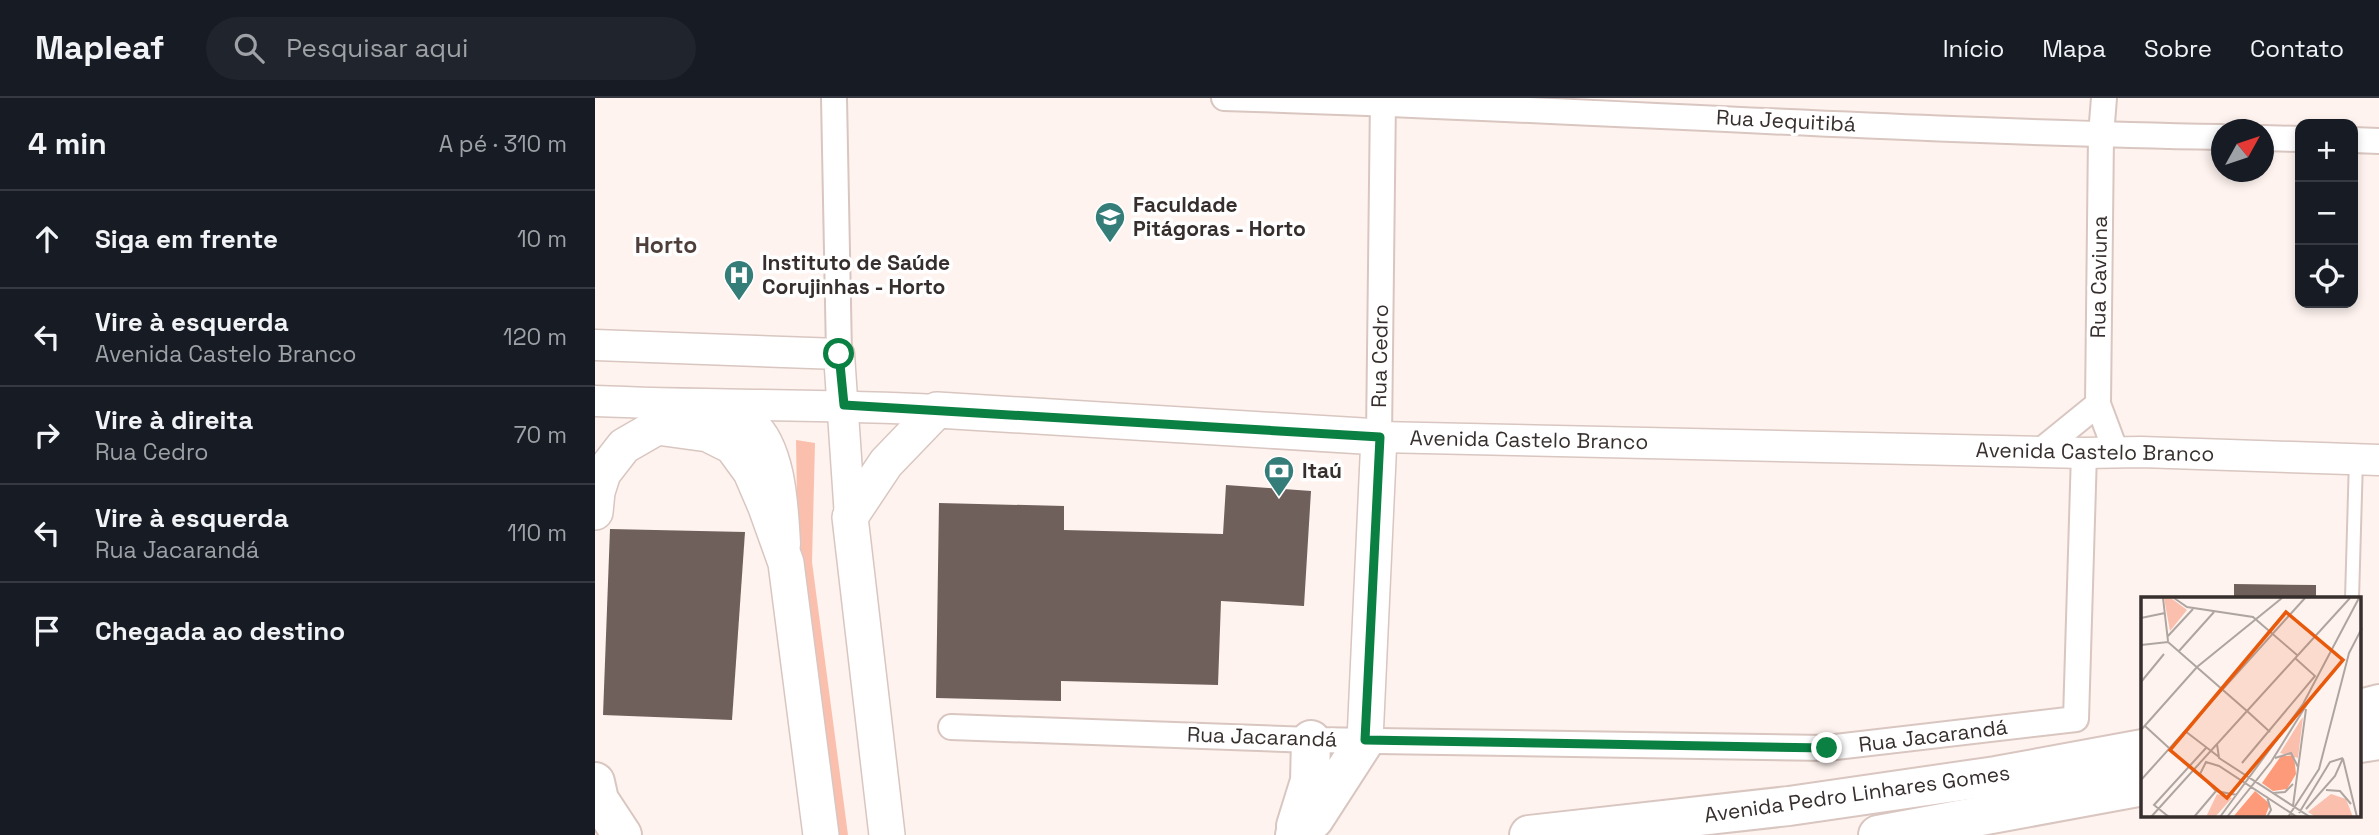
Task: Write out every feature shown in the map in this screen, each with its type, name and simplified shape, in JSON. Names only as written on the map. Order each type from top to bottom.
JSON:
[{"type":"highway","points":[[2361,709],[2379,704]]},
{"type":"highway","points":[[1289,835],[1298,824],[1310,781],[1311,740]]},
{"type":"highway","points":[[1295,835],[1314,819],[1365,740]]},
{"type":"highway","points":[[2361,743],[2379,740]]},
{"type":"highway","name":"Avenida Pedro Linhares Gomes","points":[[1529,835],[1789,806],[1996,776],[2141,749]]},
{"type":"highway","points":[[595,782],[599,800],[622,835]]},
{"type":"highway","name":"Avenida Pedro Linhares Gomes","points":[[1878,835],[2141,786]]},
{"type":"main road","name":"Avenida Castelo Branco","points":[[937,410],[1380,437]]},
{"type":"main road","points":[[887,835],[850,517],[885,463],[937,410]]},
{"type":"main road","points":[[595,512],[603,473],[624,446],[657,428],[708,434],[732,446],[751,472],[786,563],[821,835]]},
{"type":"main road","name":"Rua Cedro","points":[[1365,740],[1380,437]]},
{"type":"street","points":[[834,98],[839,354],[850,517]]},
{"type":"street","name":"Rua Jequitibá","points":[[1224,98],[1383,100],[2101,135],[2211,137]]},
{"type":"street","name":"Rua Caviuna","points":[[2104,98],[2101,135],[2098,404],[2116,452]]},
{"type":"street","name":"Rua Cedro","points":[[1380,437],[1383,100]]},
{"type":"street","points":[[2274,138],[2295,139]]},
{"type":"street","points":[[2358,140],[2379,141]]},
{"type":"street","points":[[595,345],[839,354]]},
{"type":"street","name":"Avenida Castelo Branco","points":[[595,401],[695,405],[844,405],[937,410]]},
{"type":"street","points":[[2039,452],[2098,404]]},
{"type":"street","points":[[695,405],[750,421],[768,442],[783,500],[786,563]]},
{"type":"street","name":"Avenida Castelo Branco","points":[[1380,437],[2367,459]]},
{"type":"street","name":"Rua Jacarandá","points":[[951,727],[1311,740],[1827,748],[2076,719],[2084,453]]},
{"type":"lane","points":[[2352,597],[2367,459]]},
{"type":"shaded area","points":[[796,440],[815,443],[812,562],[848,835],[833,835],[798,561]]},
{"type":"building","points":[[1226,485],[1311,491],[1304,606],[1221,601],[1218,685],[1061,681],[1061,701],[936,698],[939,503],[1064,506],[1064,530],[1223,534]]},
{"type":"building","points":[[610,529],[745,532],[732,720],[603,715]]},
{"type":"building","points":[[2234,584],[2316,585],[2316,597],[2234,597]]},
{"type":"place","name":"Faculdade Pitágoras - Horto","points":[[1110,244]]},
{"type":"place","name":"Instituto de Saúde Corujinhas - Horto","points":[[739,302]]},
{"type":"place","name":"Itaú","points":[[1279,498]]},
{"type":"district","name":"Horto","points":[[666,245]]},
{"type":"route","points":[[839,354],[844,405],[1380,437],[1365,740],[1827,748]]}]
